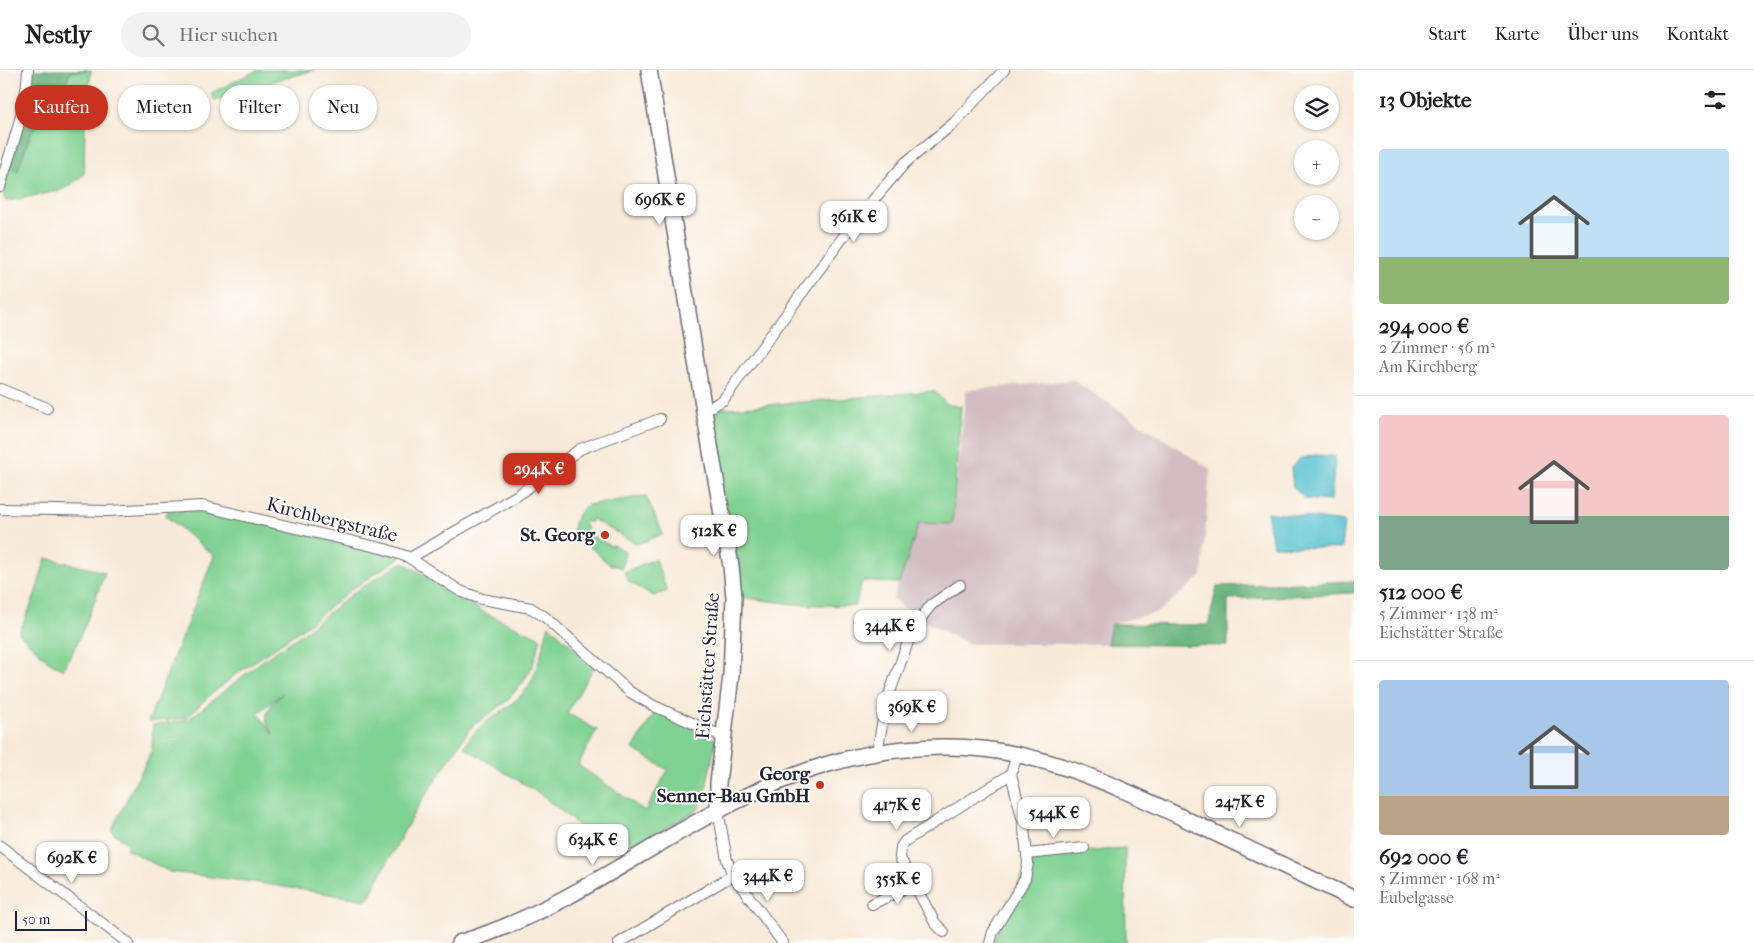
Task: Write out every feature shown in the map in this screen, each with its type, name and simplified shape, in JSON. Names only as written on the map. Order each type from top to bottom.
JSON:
[{"type":"main road","name":"Eichstätter Straße","points":[[649,70],[698,377],[731,566],[734,597],[731,676],[718,783],[718,811]]},
{"type":"main road","points":[[459,943],[477,941],[581,890],[718,811],[800,772],[838,760],[908,748],[944,747],[987,750],[1017,755],[1078,771],[1113,785],[1354,899]]},
{"type":"street","points":[[0,187],[27,88],[28,70]]},
{"type":"street","points":[[704,410],[723,400],[855,221],[905,163],[954,123],[1004,70]]},
{"type":"street","points":[[0,389],[47,408]]},
{"type":"street","points":[[410,558],[518,495],[580,449],[660,419]]},
{"type":"street","name":"Kirchbergstraße","points":[[0,509],[108,511],[202,506],[385,549],[410,558],[460,591],[482,599],[531,608],[545,617],[630,692],[654,706],[724,738]]},
{"type":"street","points":[[877,752],[886,703],[912,628],[931,605],[960,585]]},
{"type":"street","points":[[990,943],[993,932],[1025,879],[1028,863],[1023,821],[1011,774],[1017,755]]},
{"type":"street","points":[[944,932],[935,924],[913,884],[900,858],[901,848],[905,841],[1011,774]]},
{"type":"street","points":[[718,811],[727,860],[733,875],[783,943]]},
{"type":"street","points":[[0,846],[128,943]]},
{"type":"street","points":[[1027,854],[1084,848]]},
{"type":"street","points":[[619,943],[733,875]]},
{"type":"street","points":[[872,904],[913,884]]},
{"type":"shaded area","points":[[1073,380],[1210,469],[1202,576],[1158,612],[1111,624],[1107,644],[969,644],[916,617],[893,599],[919,523],[952,524],[966,390]]},
{"type":"green space","points":[[34,70],[87,70],[70,72],[66,85],[33,85]]},
{"type":"green space","points":[[91,70],[89,85],[66,85],[70,72]]},
{"type":"green space","points":[[258,70],[315,70],[263,85],[227,85]]},
{"type":"green space","points":[[220,89],[220,99],[215,101],[211,93]]},
{"type":"green space","points":[[20,130],[34,130],[17,172],[9,167]]},
{"type":"green space","points":[[34,130],[85,130],[84,174],[71,185],[59,191],[6,201],[4,189],[9,167],[17,172]]},
{"type":"green space","points":[[934,391],[948,405],[961,406],[952,524],[919,523],[899,583],[862,581],[855,606],[793,604],[739,597],[737,557],[714,434],[713,419],[718,409]]},
{"type":"green space","points":[[646,496],[663,534],[637,544],[592,519],[590,523],[586,521],[584,525],[587,528],[585,532],[625,551],[622,568],[609,564],[573,532],[577,517],[587,505]]},
{"type":"green space","points":[[168,510],[219,513],[401,557],[352,589],[310,623],[235,675],[208,697],[187,718],[148,722],[214,556],[166,516]]},
{"type":"green space","points":[[46,558],[105,572],[81,634],[63,670],[47,660],[19,633],[34,598]]},
{"type":"green space","points":[[655,559],[667,591],[654,596],[629,582],[624,572]]},
{"type":"green space","points":[[403,562],[485,613],[541,638],[532,667],[523,682],[506,702],[471,727],[415,811],[367,900],[253,882],[170,872],[126,849],[128,844],[111,831],[152,750],[153,725],[188,720],[262,661],[302,634],[353,593]],"holes":[[[283,693],[270,707],[267,715],[268,724],[274,735],[258,713]]]},
{"type":"green space","points":[[1354,581],[1354,593],[1228,599],[1228,646],[1107,644],[1111,624],[1208,625],[1217,586]]},
{"type":"green space","points":[[549,625],[594,667],[567,713],[597,730],[578,765],[645,811],[668,770],[633,749],[656,710],[716,740],[705,793],[699,809],[654,835],[609,850],[540,794],[464,747],[477,730],[521,696],[528,687],[537,666]]},
{"type":"green space","points":[[1125,848],[1126,943],[995,943],[995,937],[1031,857]]},
{"type":"water","points":[[1315,455],[1335,456],[1331,501],[1305,499],[1293,487],[1291,468],[1299,459]]},
{"type":"water","points":[[1267,512],[1344,522],[1341,549],[1273,546]]},
{"type":"place","name":"St. Georg","points":[[605,535]]},
{"type":"place","name":"Georg Senner-Bau GmbH","points":[[820,785]]}]
